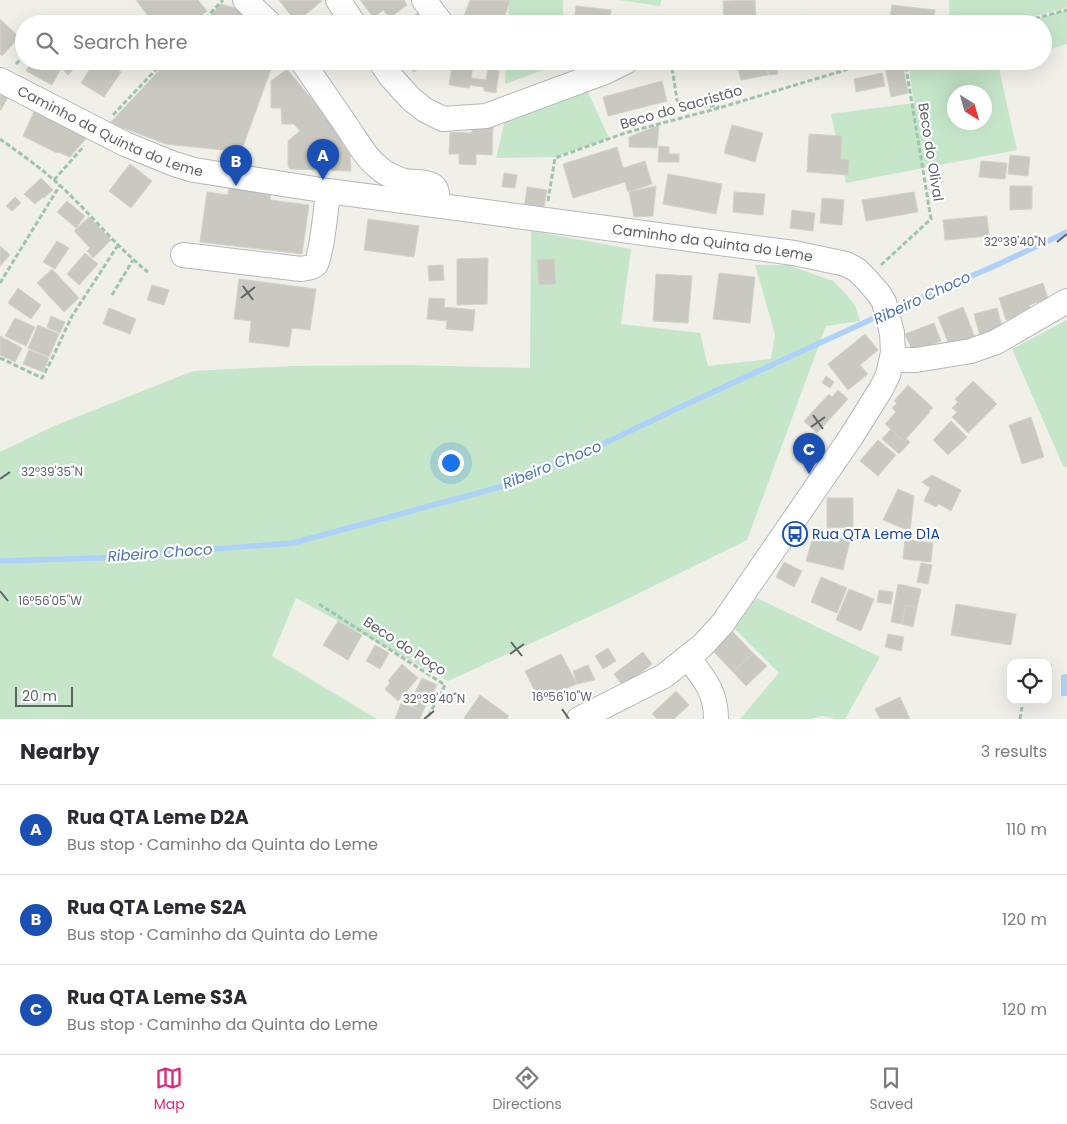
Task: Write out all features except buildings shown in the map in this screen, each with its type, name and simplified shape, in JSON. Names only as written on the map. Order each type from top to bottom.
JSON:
[{"type":"street","points":[[245,0],[261,15]]},
{"type":"street","points":[[338,0],[348,15]]},
{"type":"street","points":[[424,0],[435,15]]},
{"type":"street","points":[[308,70],[365,153],[378,167],[404,181],[431,184],[436,190],[438,198],[436,205]]},
{"type":"street","points":[[386,70],[411,99],[424,110],[443,119],[486,116],[609,70]]},
{"type":"street","name":"Caminho da Quinta do Leme","points":[[0,80],[125,144],[194,170],[328,191],[794,253],[846,264],[857,270],[866,279],[884,302],[892,333],[893,353],[888,375],[851,437],[723,624],[703,645],[664,676],[579,719]]},
{"type":"street","points":[[183,254],[301,270],[311,267],[316,264],[319,254],[328,191]]},
{"type":"street","points":[[892,360],[916,360],[971,351],[996,342],[1067,301]]},
{"type":"street","points":[[688,658],[711,690],[716,710],[716,719]]},
{"type":"path","points":[[209,15],[223,0]]},
{"type":"path","points":[[1048,15],[1067,10]]},
{"type":"path","points":[[110,118],[155,70]]},
{"type":"path","points":[[672,70],[677,100],[682,106],[716,106],[719,108]]},
{"type":"path","name":"Beco do Sacristão","points":[[544,220],[555,158],[625,133],[719,108],[845,70]]},
{"type":"path","name":"Beco do Olival","points":[[866,279],[931,219],[906,70]]},
{"type":"path","points":[[0,138],[60,185],[118,246],[148,272]]},
{"type":"path","points":[[54,180],[87,143]]},
{"type":"path","points":[[0,283],[60,185]]},
{"type":"path","points":[[0,358],[42,378],[72,316],[118,246]]},
{"type":"path","points":[[112,295],[133,260]]},
{"type":"path","name":"Beco do Poço","points":[[319,604],[446,685],[427,719]]},
{"type":"path","points":[[1020,719],[1022,707]]},
{"type":"green space","points":[[509,0],[563,0],[563,15],[508,15]]},
{"type":"green space","points":[[619,0],[661,0],[660,6]]},
{"type":"green space","points":[[949,0],[1067,0],[1066,8],[1039,15],[950,15]]},
{"type":"green space","points":[[1067,10],[1067,44],[1052,48],[1052,15],[1050,15]]},
{"type":"green space","points":[[506,70],[543,70],[505,84]]},
{"type":"green space","points":[[909,70],[999,70],[1017,150],[846,183],[831,114],[914,103]]},
{"type":"green space","points":[[586,88],[609,138],[555,157],[496,158],[506,117]]},
{"type":"green space","points":[[531,231],[631,249],[621,324],[700,333],[708,366],[771,359],[775,334],[755,265],[788,265],[833,281],[855,305],[860,321],[826,326],[747,540],[617,604],[448,681],[296,598],[272,656],[377,719],[0,719],[0,452],[54,426],[193,371],[292,366],[407,365],[530,368]]},
{"type":"green space","points":[[1067,320],[1067,466],[1064,468],[1012,349]]},
{"type":"green space","points":[[757,598],[880,657],[845,719],[823,716],[811,719],[740,719],[779,673],[733,627]]},
{"type":"water","points":[[1067,674],[1067,696],[1061,696],[1061,675]]},
{"type":"waterway","name":"Ribeiro Choco","points":[[891,311],[1067,232]]},
{"type":"waterway","name":"Ribeiro Choco","points":[[0,561],[98,558],[293,543],[500,487],[603,444],[883,314]]},
{"type":"place","name":"Rua QTA Leme D2A","points":[[323,180]]},
{"type":"place","name":"Rua QTA Leme S2A","points":[[236,186]]},
{"type":"place","name":"Rua QTA Leme S3A","points":[[809,474]]},
{"type":"place","name":"Rua QTA Leme D1A","points":[[795,534]]}]
